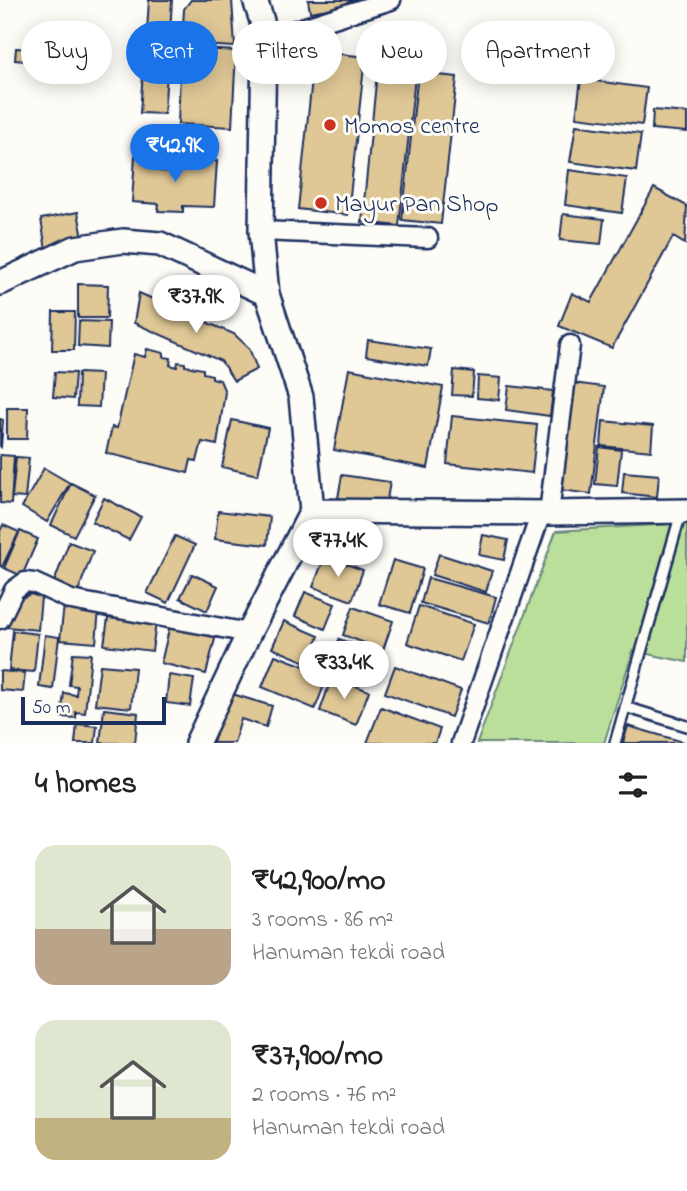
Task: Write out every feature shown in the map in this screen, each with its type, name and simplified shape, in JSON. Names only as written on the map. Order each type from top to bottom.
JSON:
[{"type":"street","points":[[197,743],[249,633],[312,511],[301,397],[267,294],[261,231],[263,15],[391,0]]},
{"type":"street","points":[[261,231],[428,238]]},
{"type":"street","points":[[0,282],[75,248],[123,241],[160,244],[267,294]]},
{"type":"street","points":[[461,743],[545,513],[570,345]]},
{"type":"street","points":[[312,511],[684,511]]},
{"type":"street","points":[[0,619],[14,590],[25,582],[34,583],[71,600],[249,633]]},
{"type":"lane","points":[[615,743],[684,511]]},
{"type":"lane","points":[[625,707],[687,726]]},
{"type":"green space","points":[[687,523],[687,662],[633,651],[604,743],[477,743],[556,531]]},
{"type":"building","points":[[149,0],[172,0],[171,21],[148,21]]},
{"type":"building","points":[[191,0],[232,0],[232,47],[218,46],[218,21],[183,21],[184,9]]},
{"type":"building","points":[[308,0],[362,0],[363,3],[310,12]]},
{"type":"building","points":[[16,48],[21,48],[21,61],[15,60]]},
{"type":"building","points":[[218,50],[232,51],[232,84],[234,84],[232,127],[178,124],[180,84],[218,84]]},
{"type":"building","points":[[342,54],[356,56],[356,84],[362,84],[348,215],[298,209],[311,84],[342,84]]},
{"type":"building","points":[[447,76],[457,77],[441,224],[402,220],[417,84],[447,84]]},
{"type":"building","points":[[142,84],[166,84],[164,114],[140,113]]},
{"type":"building","points":[[376,84],[414,84],[399,226],[362,222]]},
{"type":"building","points":[[580,84],[615,84],[647,88],[642,125],[576,117]]},
{"type":"building","points":[[653,110],[687,113],[687,132],[652,129]]},
{"type":"building","points":[[576,125],[641,134],[636,171],[570,162]]},
{"type":"building","points":[[135,156],[160,158],[159,171],[181,172],[182,159],[217,161],[214,207],[183,206],[183,212],[158,211],[159,204],[132,202]]},
{"type":"building","points":[[569,170],[627,178],[622,213],[565,205]]},
{"type":"building","points":[[654,188],[687,206],[685,244],[673,237],[612,348],[559,326],[572,293],[591,302]]},
{"type":"building","points":[[78,212],[84,243],[46,250],[41,219]]},
{"type":"building","points":[[563,214],[604,219],[601,244],[560,240]]},
{"type":"building","points":[[78,284],[108,285],[107,318],[78,318]]},
{"type":"building","points":[[139,293],[234,334],[249,348],[257,369],[234,381],[221,361],[134,323]]},
{"type":"building","points":[[53,312],[75,312],[74,350],[52,350]]},
{"type":"building","points":[[79,321],[109,322],[108,348],[78,346]]},
{"type":"building","points":[[368,340],[431,349],[428,366],[366,356]]},
{"type":"building","points":[[147,349],[164,353],[164,357],[171,358],[170,365],[177,367],[178,362],[203,369],[203,373],[220,380],[225,392],[217,445],[202,442],[197,461],[191,460],[188,473],[106,453],[112,427],[117,428],[134,354],[145,357]]},
{"type":"building","points":[[349,369],[443,387],[428,468],[334,450]]},
{"type":"building","points":[[454,370],[474,372],[472,396],[452,395]]},
{"type":"building","points":[[55,372],[75,373],[73,399],[53,397]]},
{"type":"building","points":[[78,373],[101,374],[99,407],[77,406]]},
{"type":"building","points":[[478,376],[501,378],[499,400],[477,398]]},
{"type":"building","points":[[573,383],[604,387],[591,494],[560,490]]},
{"type":"building","points":[[509,386],[553,391],[550,416],[506,410]]},
{"type":"building","points":[[7,408],[28,408],[27,439],[7,439]]},
{"type":"building","points":[[452,416],[537,425],[532,473],[447,464]]},
{"type":"building","points":[[0,419],[3,420],[1,447],[0,446]]},
{"type":"building","points":[[232,420],[268,428],[258,475],[222,467]]},
{"type":"building","points":[[603,421],[653,426],[651,451],[601,446]]},
{"type":"building","points":[[599,447],[621,450],[617,486],[595,484]]},
{"type":"building","points":[[0,455],[14,456],[11,504],[0,503]]},
{"type":"building","points":[[16,457],[29,458],[25,498],[12,497]]},
{"type":"building","points":[[44,468],[70,483],[47,522],[22,507]]},
{"type":"building","points":[[624,472],[659,475],[657,497],[622,493]]},
{"type":"building","points":[[342,475],[390,482],[386,505],[338,498]]},
{"type":"building","points":[[71,483],[95,495],[74,536],[51,525]]},
{"type":"building","points":[[104,498],[141,517],[129,540],[92,522]]},
{"type":"building","points":[[218,511],[270,517],[267,545],[215,539]]},
{"type":"building","points":[[3,525],[19,532],[2,567],[0,531]]},
{"type":"building","points":[[20,531],[38,539],[22,576],[4,568]]},
{"type":"building","points":[[483,535],[508,540],[504,560],[479,555]]},
{"type":"building","points":[[175,536],[195,545],[168,603],[147,593]]},
{"type":"building","points":[[69,542],[93,551],[76,597],[52,588]]},
{"type":"building","points":[[439,554],[492,571],[486,592],[432,575]]},
{"type":"building","points":[[325,556],[363,570],[352,601],[313,587]]},
{"type":"building","points":[[393,560],[423,569],[410,613],[379,604]]},
{"type":"building","points":[[192,574],[218,586],[207,611],[180,598]]},
{"type":"building","points":[[428,578],[496,597],[489,623],[421,603]]},
{"type":"building","points":[[305,592],[335,604],[325,629],[295,616]]},
{"type":"building","points":[[30,594],[41,597],[38,630],[7,627],[13,602]]},
{"type":"building","points":[[64,605],[99,609],[96,643],[60,640]]},
{"type":"building","points":[[419,606],[474,624],[461,661],[407,643]]},
{"type":"building","points":[[353,607],[393,621],[383,650],[343,635]]},
{"type":"building","points":[[108,618],[156,623],[152,651],[104,645]]},
{"type":"building","points":[[171,621],[217,631],[206,674],[161,663]]},
{"type":"building","points":[[284,621],[319,636],[308,663],[272,648]]},
{"type":"building","points":[[13,631],[38,634],[34,672],[9,670]]},
{"type":"building","points":[[45,635],[59,637],[53,689],[39,687]]},
{"type":"building","points":[[339,639],[377,653],[367,682],[329,668]]},
{"type":"building","points":[[73,653],[91,654],[85,713],[76,712],[76,718],[61,717],[64,693],[76,695],[77,686],[69,685]]},
{"type":"building","points":[[275,655],[328,675],[315,709],[262,687]]},
{"type":"building","points":[[100,665],[135,668],[131,708],[95,704]]},
{"type":"building","points":[[395,666],[461,690],[451,717],[385,693]]},
{"type":"building","points":[[0,671],[25,673],[23,692],[0,690]]},
{"type":"building","points":[[169,675],[194,679],[190,706],[166,703]]},
{"type":"building","points":[[332,677],[369,691],[356,725],[320,711]]},
{"type":"building","points":[[229,693],[272,706],[266,727],[241,719],[234,743],[213,743]]},
{"type":"building","points":[[381,707],[440,729],[435,743],[367,743]]},
{"type":"building","points":[[104,709],[138,713],[135,743],[100,743]]},
{"type":"building","points":[[77,724],[97,726],[95,743],[75,743]]},
{"type":"building","points":[[628,726],[687,743],[623,743]]},
{"type":"place","name":"Momos centre","points":[[330,125]]},
{"type":"place","name":"Mayur Pan Shop","points":[[321,203]]}]
